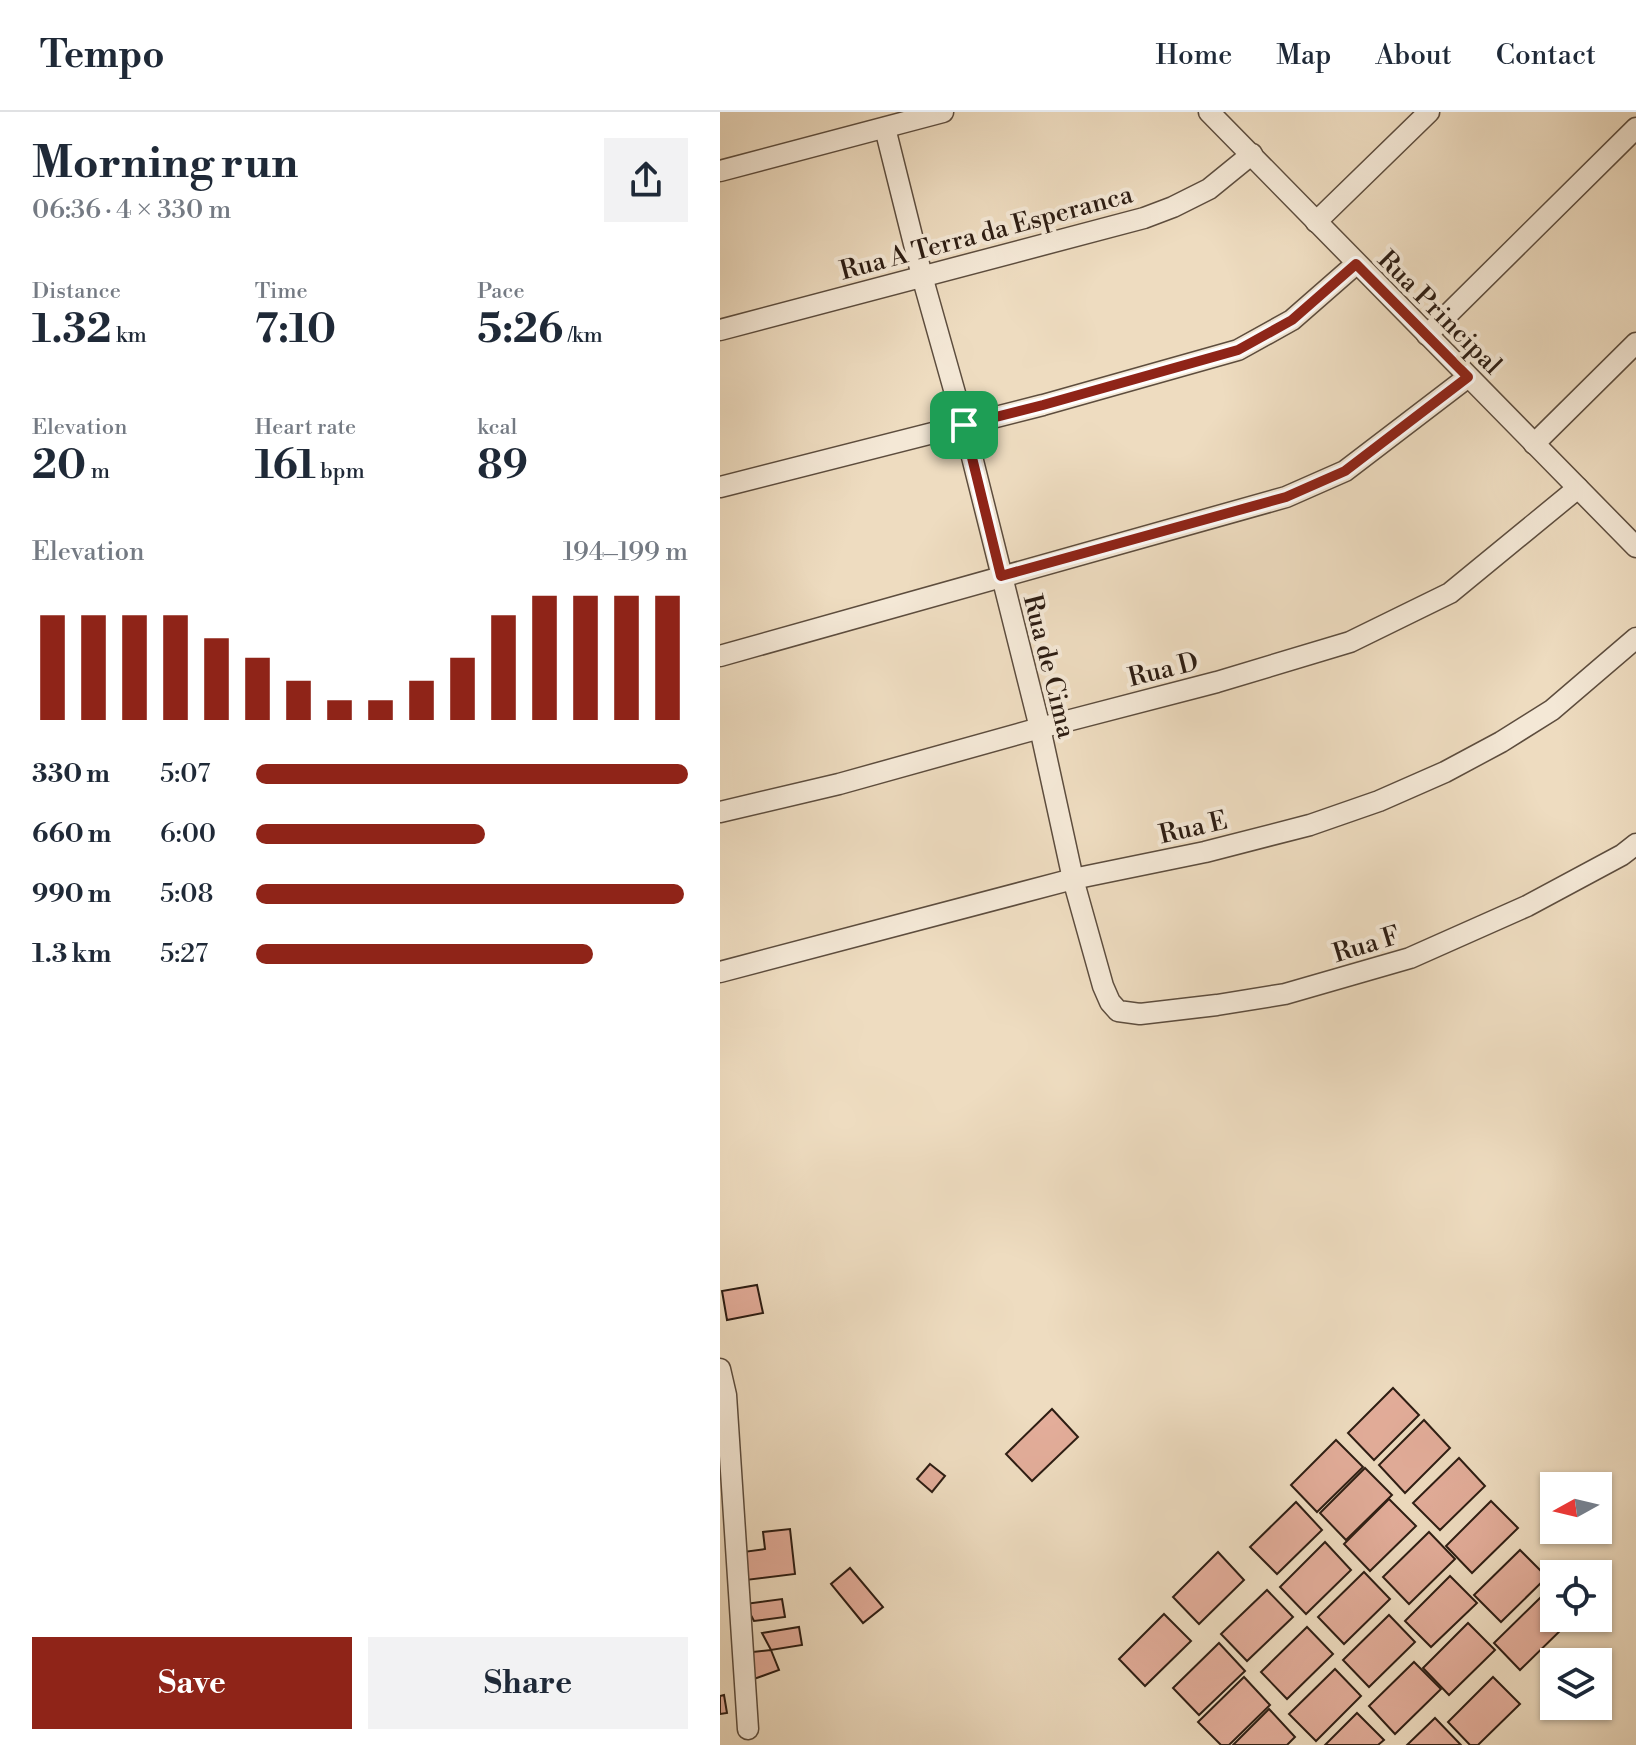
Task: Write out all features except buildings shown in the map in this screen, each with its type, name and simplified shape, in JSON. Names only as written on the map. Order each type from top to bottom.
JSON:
[{"type":"street","points":[[720,171],[943,112]]},
{"type":"street","name":"Rua Principal","points":[[1209,112],[1636,547]]},
{"type":"street","points":[[1316,222],[1429,112]]},
{"type":"street","name":"Rua de Cima","points":[[885,128],[964,425],[1040,728],[1073,879],[1103,986]]},
{"type":"street","points":[[1427,335],[1636,128]]},
{"type":"street","name":"Rua A Terra da Esperanca","points":[[720,330],[1158,212],[1209,189],[1252,154]]},
{"type":"street","points":[[720,487],[1043,405],[1238,350],[1292,320],[1356,264]]},
{"type":"street","points":[[1534,444],[1636,343]]},
{"type":"street","points":[[720,656],[1286,497],[1345,471],[1468,377]]},
{"type":"street","name":"Rua D","points":[[720,812],[839,784],[1217,682],[1350,642],[1450,593],[1578,488]]},
{"type":"street","name":"Rua E","points":[[720,972],[1073,879],[1220,848],[1310,825],[1379,801],[1445,772],[1552,710],[1636,638]]},
{"type":"street","name":"Rua F","points":[[1103,986],[1118,1011],[1140,1014],[1285,994],[1410,958],[1527,906],[1622,855],[1636,844]]},
{"type":"street","points":[[720,1369],[726,1395],[727,1516],[748,1729]]},
{"type":"route","points":[[1356,264],[1468,377],[1345,471],[1286,497],[1001,576],[964,425],[1238,350],[1292,320],[1356,264]]}]
